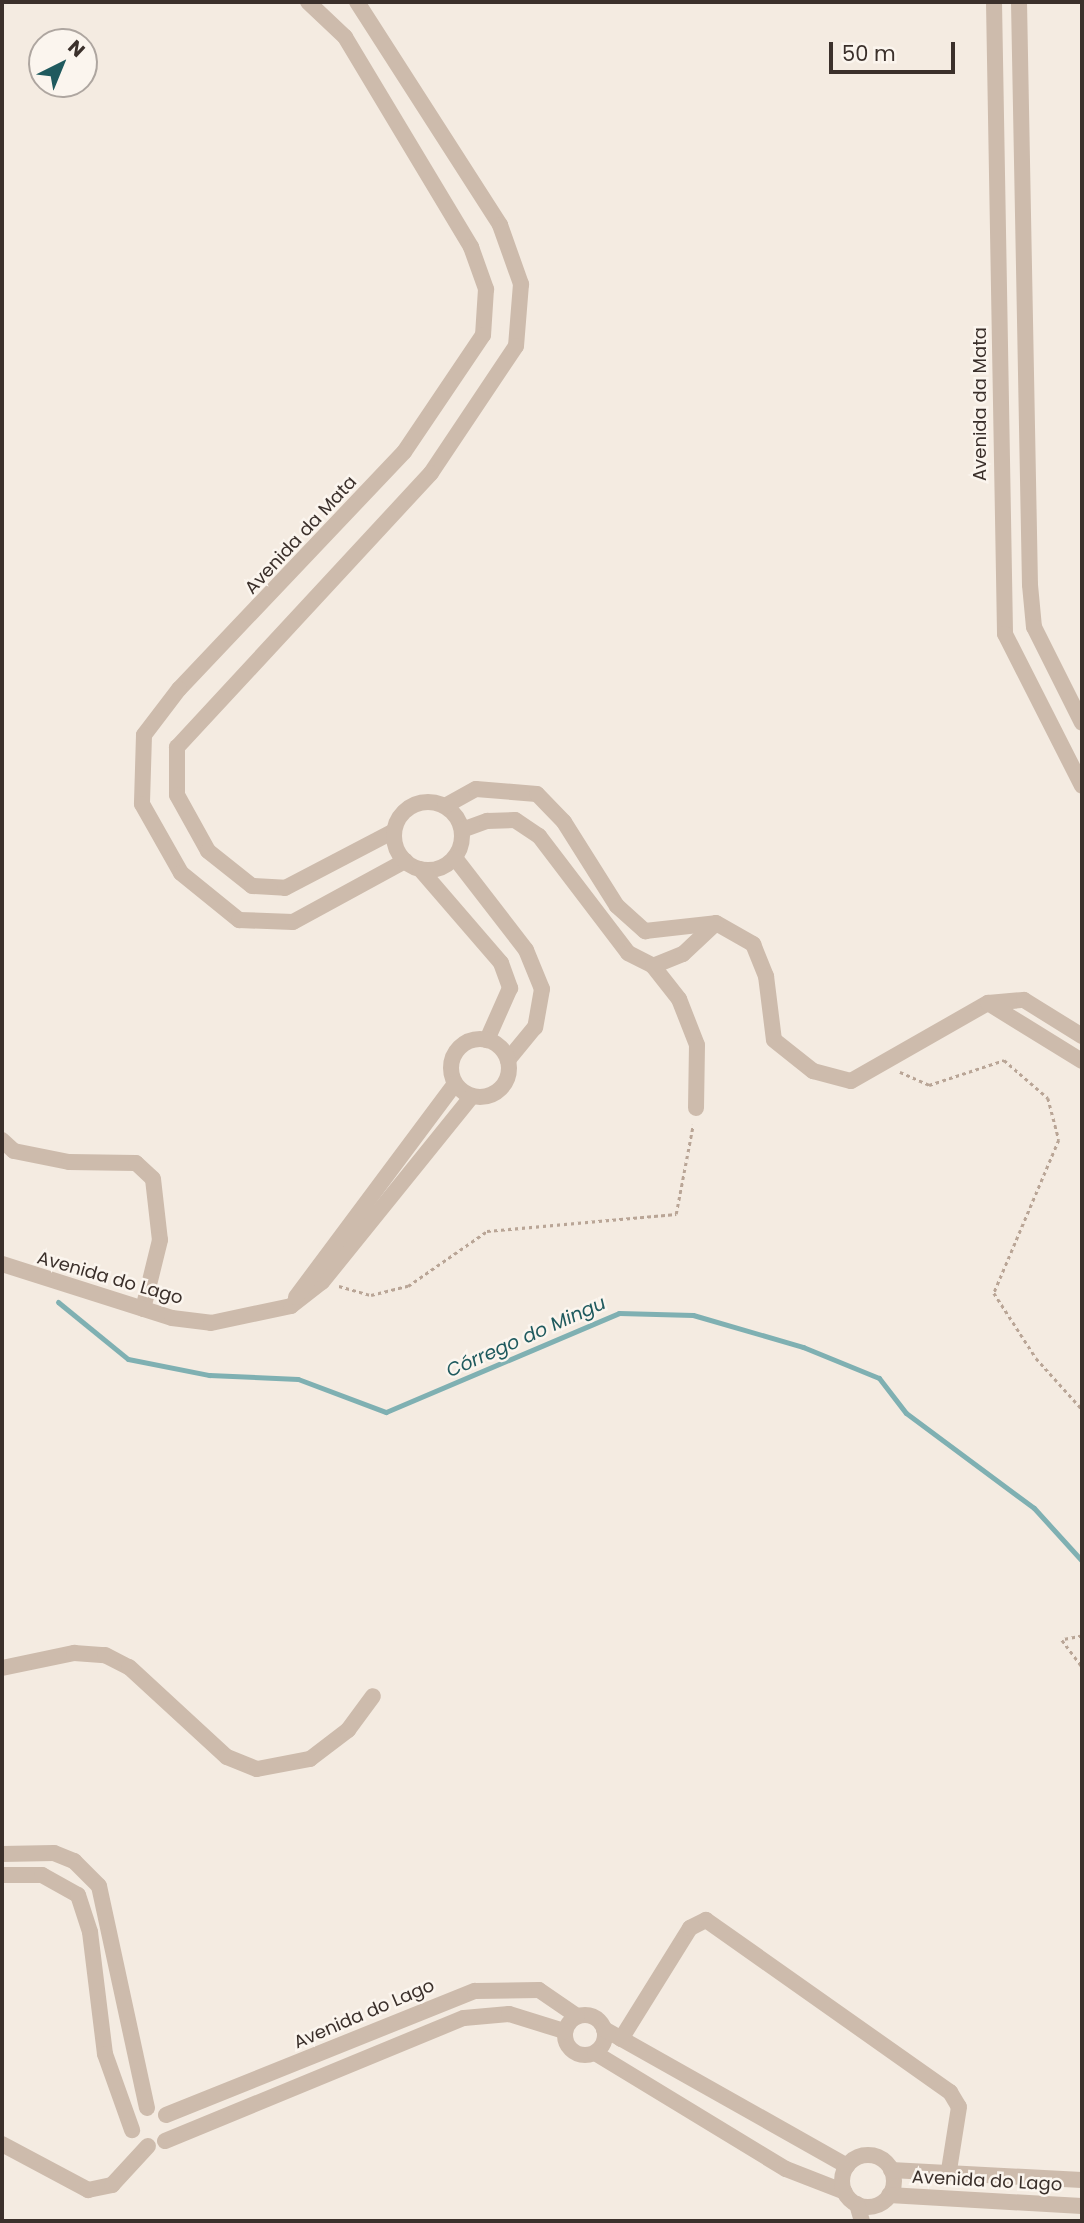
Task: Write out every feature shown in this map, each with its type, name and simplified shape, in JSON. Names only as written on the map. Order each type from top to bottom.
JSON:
[{"type":"street","name":"Avenida da Mata","points":[[308,2],[345,37],[471,247],[486,289],[483,335],[404,452],[178,689],[144,735],[142,804],[181,873],[239,920],[293,922],[405,861]]},
{"type":"street","points":[[357,2],[500,225],[521,284],[516,346],[431,473],[177,747],[177,795],[208,851],[251,886],[285,888],[394,831],[412,805],[445,806],[476,789],[537,794],[564,822],[617,906],[645,931],[716,923],[753,944],[766,976],[774,1040],[813,1071],[851,1081],[988,1003],[1024,1000],[1082,1036]]},
{"type":"street","name":"Avenida da Mata","points":[[994,2],[1004,634],[1082,786]]},
{"type":"street","points":[[1019,2],[1030,585],[1034,627],[1082,723]]},
{"type":"street","points":[[445,806],[462,830]]},
{"type":"street","points":[[462,830],[486,821],[515,820],[539,836],[628,953],[653,966],[679,999],[697,1045],[696,1108]]},
{"type":"street","points":[[454,858],[462,830]]},
{"type":"street","points":[[394,831],[405,861],[421,869],[501,963],[510,988],[487,1040]]},
{"type":"street","points":[[421,869],[454,858]]},
{"type":"street","points":[[454,858],[526,950],[542,989],[534,1027],[508,1060],[500,1088],[472,1096],[455,1084],[451,1065],[459,1047],[487,1040]]},
{"type":"street","points":[[653,966],[683,954],[716,923]]},
{"type":"street","points":[[988,1003],[1082,1061]]},
{"type":"street","points":[[487,1040],[508,1060]]},
{"type":"street","points":[[291,1306],[455,1084]]},
{"type":"street","name":"Avenida do Lago","points":[[2,1264],[143,1310],[211,1323],[291,1306],[322,1282],[472,1096]]},
{"type":"street","points":[[2,1140],[14,1151],[69,1162],[136,1163],[153,1180],[160,1240],[143,1310]]},
{"type":"street","points":[[2,1668],[74,1653],[105,1656],[129,1667],[227,1756],[257,1769],[282,1769],[326,1749],[373,1696]]},
{"type":"street","points":[[2,1854],[54,1853],[75,1861],[99,1886],[147,2108]]},
{"type":"street","points":[[2,1875],[42,1875],[78,1895],[90,1932],[105,2054],[132,2130],[148,2146]]},
{"type":"street","points":[[621,2039],[690,1928],[706,1920],[950,2092],[959,2107],[949,2170]]},
{"type":"street","name":"Avenida do Lago","points":[[166,2115],[475,1991],[538,1990],[577,2016],[590,2015],[604,2029],[621,2039],[847,2166],[870,2155],[891,2170],[949,2170],[1082,2179]]},
{"type":"street","points":[[2,2144],[88,2190],[111,2185],[148,2146],[464,2018],[509,2014],[564,2031]]},
{"type":"street","points":[[564,2031],[577,2016]]},
{"type":"street","points":[[595,2053],[604,2029]]},
{"type":"street","points":[[564,2031],[570,2050],[595,2053],[786,2169],[845,2192],[857,2204],[862,2221]]},
{"type":"street","points":[[147,2108],[166,2115],[171,2128],[165,2141]]},
{"type":"street","points":[[132,2130],[135,2116],[147,2108]]},
{"type":"street","points":[[845,2192],[847,2166]]},
{"type":"street","name":"Avenida do Lago","points":[[886,2199],[891,2170]]},
{"type":"street","points":[[875,2221],[886,2199]]},
{"type":"street","name":"Avenida do Lago","points":[[857,2204],[886,2199],[1082,2206]]},
{"type":"path","points":[[881,1064],[929,1085],[1004,1060],[1048,1098],[1059,1140],[994,1293],[1036,1358],[1082,1409]]},
{"type":"path","points":[[322,1282],[371,1295],[408,1286],[486,1231],[676,1214],[696,1108]]},
{"type":"path","points":[[1082,1636],[1062,1640],[1082,1667]]},
{"type":"waterway","name":"Córrego do Mingu","points":[[58,1302],[128,1359],[209,1375],[298,1379],[386,1412],[619,1313],[693,1315],[803,1347],[879,1378],[906,1413],[1034,1508],[1082,1561]]}]
